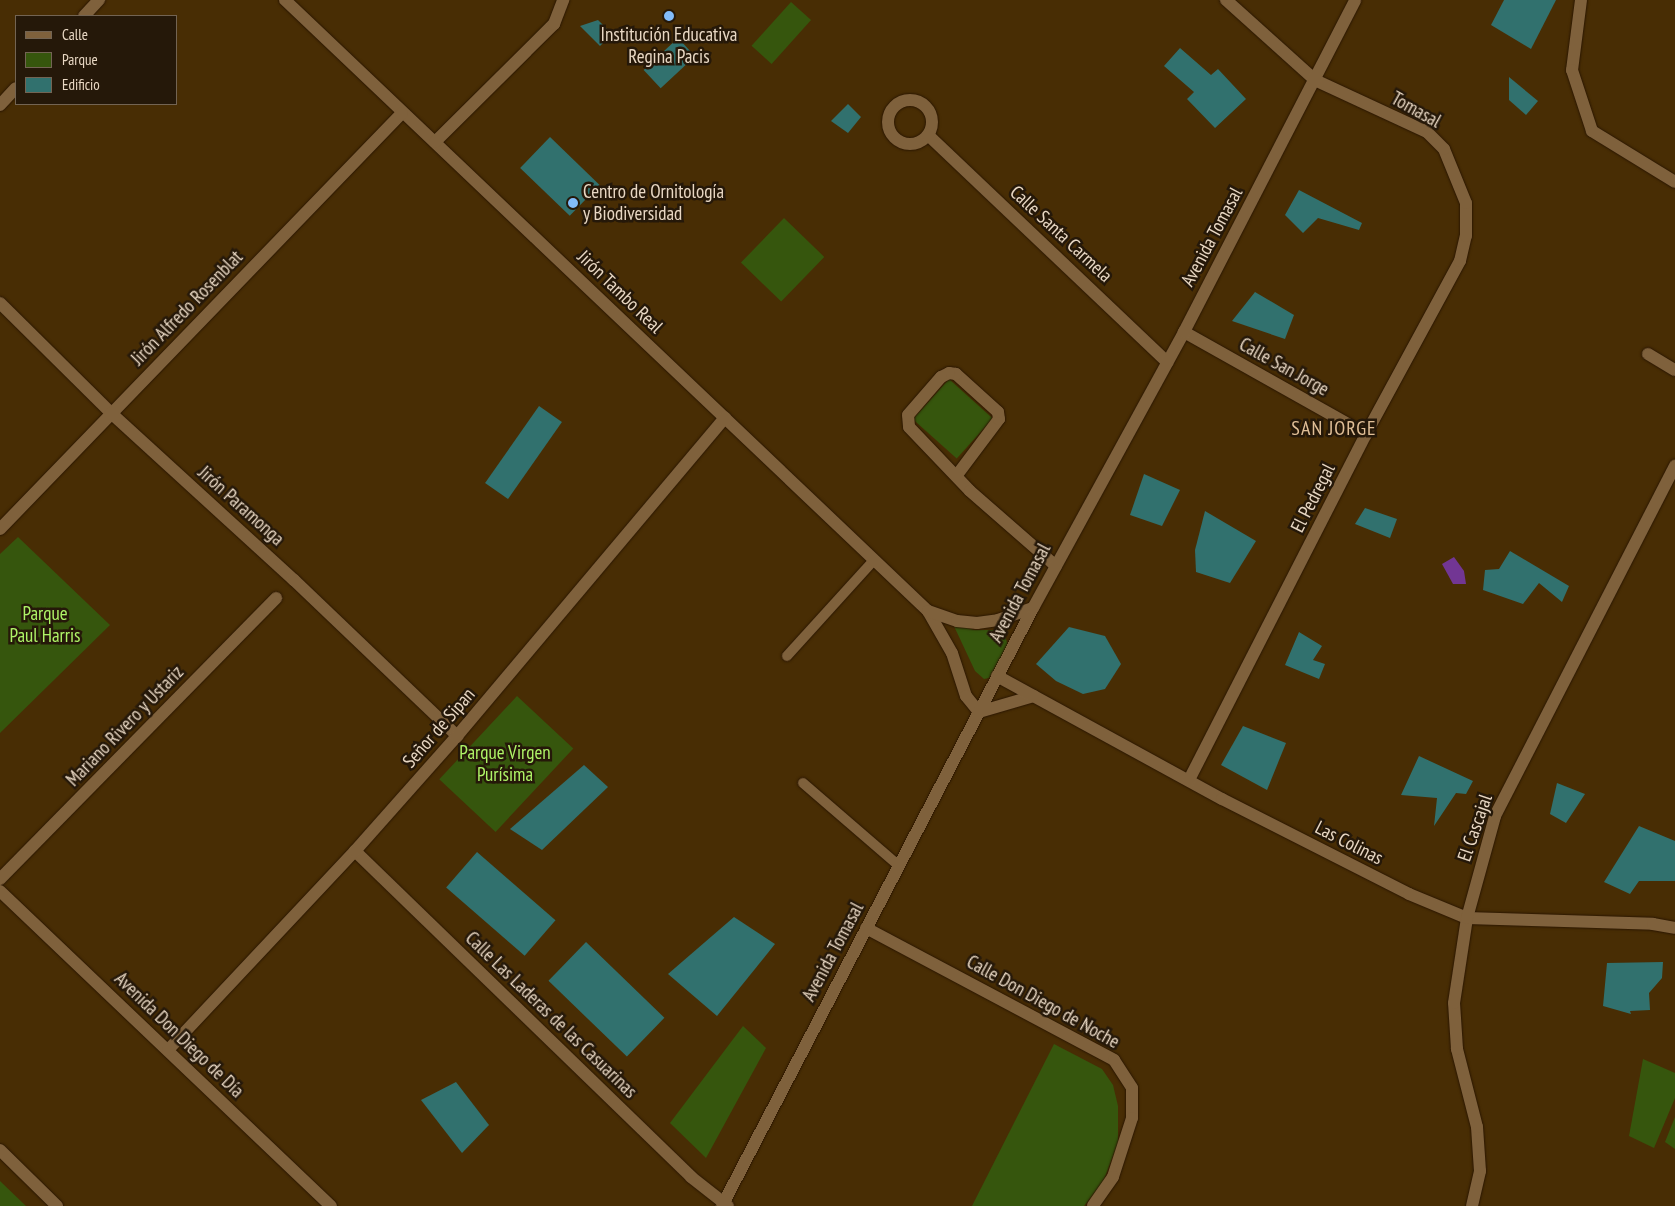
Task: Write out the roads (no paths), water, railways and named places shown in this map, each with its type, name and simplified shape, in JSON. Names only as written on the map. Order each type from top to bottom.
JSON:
[{"type":"street","points":[[85,15],[99,0]]},
{"type":"street","name":"Jirón Tambo Real","points":[[285,0],[928,611],[952,653],[966,696],[979,712]]},
{"type":"street","points":[[435,142],[554,24],[564,0]]},
{"type":"street","name":"Tomasal","points":[[1226,0],[1315,80],[1427,132],[1444,149],[1466,203]]},
{"type":"street","name":"Avenida Tomasal","points":[[724,1205],[997,676],[1184,332],[1355,0]]},
{"type":"street","points":[[1581,0],[1572,70],[1592,131],[1675,182]]},
{"type":"street","points":[[0,105],[15,89]]},
{"type":"street","name":"Jirón Alfredo Rosenblat","points":[[0,530],[402,113]]},
{"type":"street","name":"Calle Santa Carmela","points":[[928,135],[1167,362]]},
{"type":"street","name":"El Pedregal","points":[[1189,780],[1366,434],[1460,261],[1466,236],[1466,203]]},
{"type":"street","name":"Jirón Paramonga","points":[[3,311],[111,413],[294,580],[458,736]]},
{"type":"street","name":"Calle San Jorge","points":[[1184,332],[1366,434]]},
{"type":"street","points":[[1648,354],[1675,370]]},
{"type":"street","points":[[957,475],[999,419],[998,412],[956,374],[949,373],[941,377],[908,415],[907,422],[970,491],[1056,566]]},
{"type":"street","name":"Señor de Sipan","points":[[168,1050],[355,851],[458,736],[725,418]]},
{"type":"street","name":"El Cascajal","points":[[1472,1206],[1480,1171],[1477,1127],[1457,1049],[1454,1003],[1467,918],[1495,816],[1675,466]]},
{"type":"street","name":"Mariano Rivero y Ustariz","points":[[0,880],[276,598]]},
{"type":"street","name":"Jirón Tambo Real","points":[[928,611],[957,621],[977,622],[998,620],[1033,608]]},
{"type":"street","name":"Las Colinas","points":[[997,676],[1189,780],[1409,894],[1467,918],[1653,924],[1675,928]]},
{"type":"street","points":[[979,712],[1034,696]]},
{"type":"street","name":"Calle Las Laderas de las Casuarinas","points":[[355,851],[724,1205]]},
{"type":"street","name":"Avenida Don Diego de Día","points":[[0,891],[331,1206]]},
{"type":"street","name":"Calle Don Diego de Noche","points":[[866,928],[1114,1060],[1132,1088],[1132,1118],[1113,1177],[1093,1206]]},
{"type":"street","points":[[0,1150],[57,1206]]},
{"type":"lane","points":[[787,656],[874,560]]},
{"type":"lane","points":[[803,783],[899,866]]},
{"type":"place","name":"Institución Educativa Regina Pacis","points":[[669,16]]},
{"type":"place","name":"Centro de Ornitología y Biodiversidad","points":[[573,203]]},
{"type":"district","name":"SAN JORGE","points":[[1334,428]]},
{"type":"park label","name":"Parque Paul Harris","points":[[45,625]]},
{"type":"park label","name":"Parque Virgen Purísima","points":[[505,764]]}]
